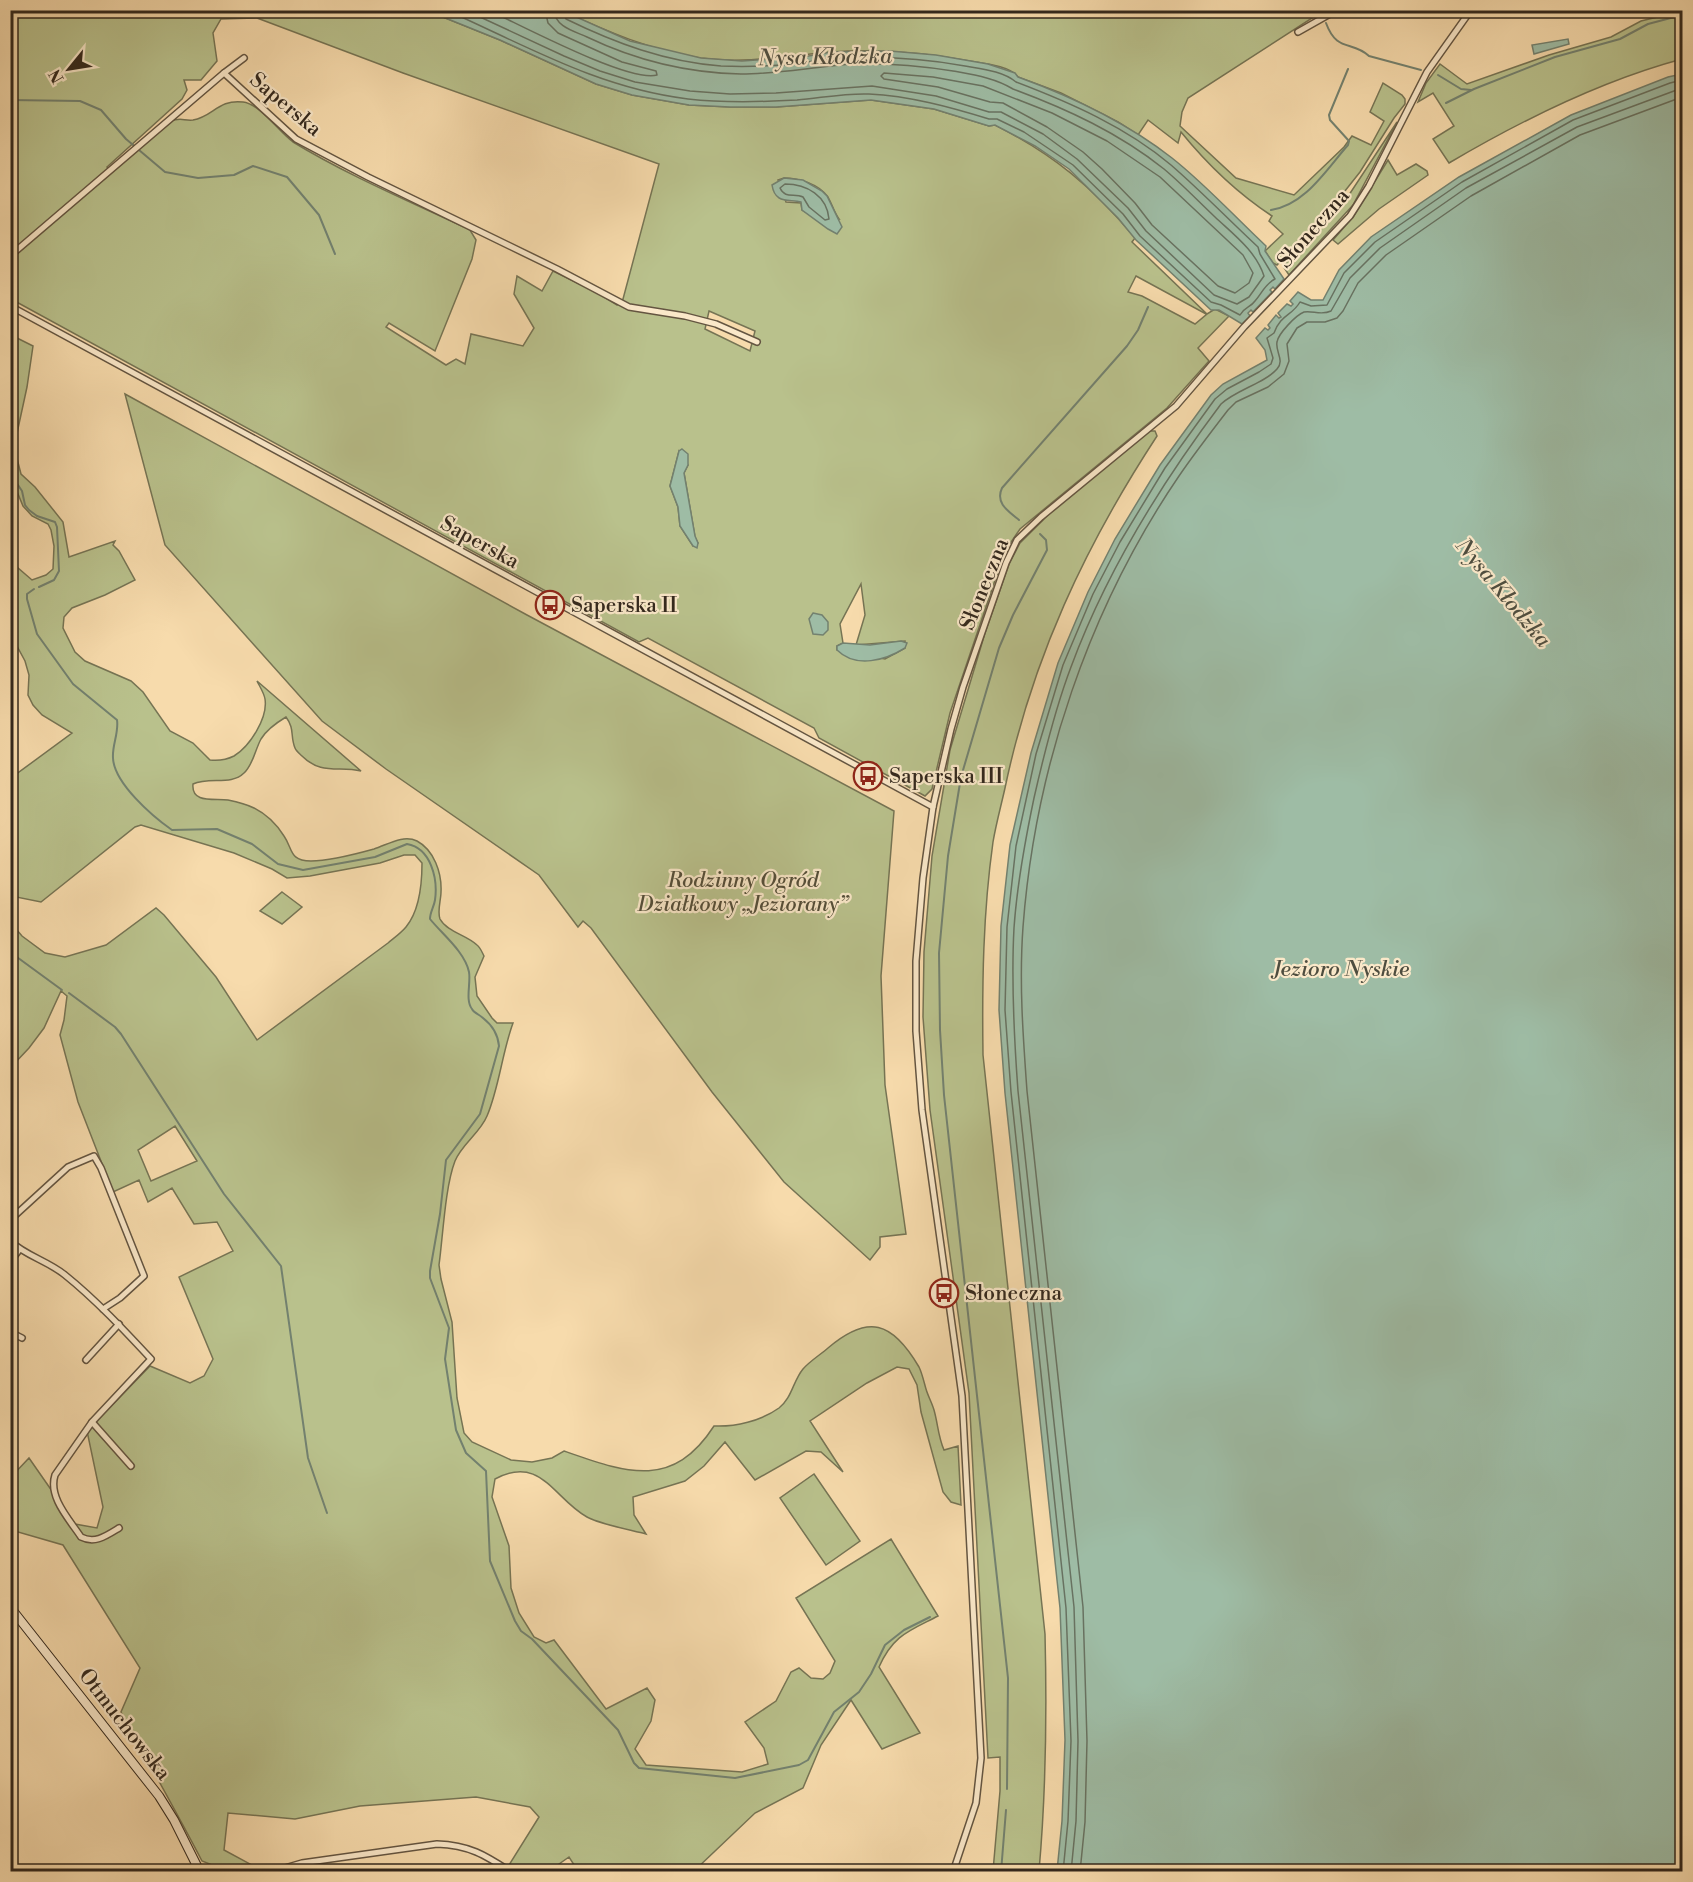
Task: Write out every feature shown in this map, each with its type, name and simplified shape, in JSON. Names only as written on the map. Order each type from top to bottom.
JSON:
[{"type":"main road","name":"Otmuchowska","points":[[10,1607],[159,1796],[200,1872]]},
{"type":"street","points":[[1298,32],[1337,10]]},
{"type":"street","name":"Słoneczna","points":[[953,1872],[976,1803],[981,1758],[964,1417],[922,1110],[916,1031],[918,931],[924,868],[933,807],[951,729],[963,687],[1006,563],[1017,540],[1041,517],[1176,406],[1244,327],[1350,216],[1380,166],[1427,72],[1471,10]]},
{"type":"street","name":"Saperska","points":[[10,256],[244,58]]},
{"type":"street","name":"Saperska","points":[[224,73],[296,139],[368,177],[557,269],[629,307],[706,321],[757,342]]},
{"type":"street","name":"Saperska","points":[[10,306],[933,807]]},
{"type":"street","points":[[10,1221],[68,1167],[94,1156],[101,1168],[144,1276],[104,1309]]},
{"type":"street","points":[[10,1241],[19,1250],[64,1274],[104,1309],[151,1359],[92,1422],[55,1474],[52,1483],[54,1495],[81,1537],[88,1541],[97,1540],[119,1528]]},
{"type":"street","points":[[10,1262],[19,1250]]},
{"type":"street","points":[[86,1360],[118,1324]]},
{"type":"street","points":[[10,1332],[22,1338]]},
{"type":"street","points":[[92,1422],[131,1466]]},
{"type":"street","points":[[278,1872],[284,1867],[302,1863],[438,1844],[457,1845],[475,1850],[511,1872]]},
{"type":"green space","points":[[10,11],[428,11],[500,40],[596,84],[632,95],[689,105],[730,107],[776,107],[871,100],[934,109],[989,126],[995,125],[1054,160],[1088,188],[1135,238],[1132,242],[1207,314],[1215,309],[1229,316],[1198,348],[1209,361],[1167,408],[1020,529],[1005,551],[950,713],[932,789],[925,796],[819,738],[814,728],[648,638],[639,642],[11,299]],"holes":[[[257,18],[403,73],[659,164],[623,299],[617,305],[553,271],[542,291],[517,276],[514,294],[534,328],[523,346],[471,334],[465,364],[456,359],[446,365],[386,327],[389,323],[435,351],[472,259],[476,240],[470,230],[314,154],[293,142],[263,113],[243,102],[227,103],[206,116],[193,120],[171,121],[112,172],[107,167],[182,99],[187,90],[184,80],[201,80],[217,61],[213,33],[221,19]],[[796,179],[814,185],[824,192],[839,219],[809,214],[802,210],[801,203],[786,202],[778,180]],[[1136,276],[1207,314],[1195,324],[1142,296],[1128,292]],[[709,311],[755,331],[750,351],[705,329]],[[679,451],[688,465],[684,473],[698,543],[693,546],[680,526],[678,507],[670,486]],[[861,584],[865,615],[856,645],[905,641],[905,648],[885,659],[837,650],[837,646],[843,643],[840,624]]]},
{"type":"green space","points":[[563,11],[1323,11],[1188,98],[1182,112],[1180,126],[1236,178],[1294,195],[1344,147],[1352,136],[1371,145],[1384,121],[1370,112],[1383,83],[1402,95],[1405,104],[1360,172],[1337,201],[1277,265],[1265,251],[1283,234],[1269,221],[1272,216],[1223,177],[1181,132],[1178,143],[1148,120],[1138,135],[1118,122],[1061,93],[1018,77],[1005,68],[940,56],[886,51],[831,52],[750,60],[700,58],[682,55],[630,39]]},
{"type":"green space","points":[[1682,11],[1682,59],[1591,90],[1533,117],[1449,163],[1433,139],[1454,126],[1433,93],[1418,102],[1426,83],[1440,64],[1467,84],[1549,55],[1611,37],[1641,21]]},
{"type":"green space","points":[[1397,122],[1353,205],[1289,275],[1283,266],[1345,201]]},
{"type":"green space","points":[[1388,160],[1397,175],[1416,164],[1427,171],[1428,175],[1379,209],[1338,244],[1333,240],[1353,217]]},
{"type":"green space","points":[[11,335],[33,346],[14,447],[21,474],[35,487],[63,522],[69,557],[115,541],[113,545],[119,551],[135,580],[72,608],[64,617],[63,628],[75,652],[85,661],[131,681],[143,692],[170,731],[193,743],[210,760],[222,760],[234,756],[246,746],[257,731],[265,706],[257,681],[361,771],[323,768],[309,762],[296,749],[286,717],[263,735],[250,766],[244,773],[233,779],[193,784],[196,795],[205,799],[239,802],[258,810],[278,828],[295,857],[299,859],[318,861],[374,849],[401,839],[417,841],[428,850],[436,863],[441,885],[440,919],[447,927],[478,946],[484,956],[475,977],[477,996],[497,1023],[513,1023],[487,1116],[455,1161],[447,1198],[439,1265],[452,1322],[457,1398],[464,1433],[472,1442],[511,1460],[532,1462],[552,1458],[564,1451],[627,1469],[646,1471],[664,1468],[681,1460],[698,1447],[714,1426],[748,1422],[779,1408],[809,1363],[842,1337],[855,1330],[878,1327],[899,1340],[919,1367],[934,1410],[944,1450],[958,1446],[961,1505],[951,1502],[943,1492],[921,1412],[917,1385],[909,1369],[897,1367],[867,1383],[810,1421],[843,1472],[821,1452],[806,1451],[755,1480],[725,1442],[704,1466],[685,1481],[633,1497],[634,1515],[646,1534],[592,1520],[575,1509],[536,1475],[524,1472],[511,1473],[495,1479],[492,1497],[509,1546],[511,1588],[519,1613],[534,1637],[546,1643],[554,1640],[606,1709],[647,1688],[655,1700],[651,1721],[635,1749],[646,1765],[742,1772],[768,1764],[764,1748],[745,1722],[776,1701],[791,1672],[799,1668],[811,1678],[823,1679],[830,1673],[835,1661],[796,1598],[891,1539],[938,1616],[910,1630],[896,1641],[884,1656],[879,1667],[920,1733],[882,1749],[851,1700],[821,1745],[803,1788],[755,1813],[694,1871],[578,1871],[569,1857],[549,1871],[517,1871],[509,1865],[539,1817],[530,1807],[476,1797],[360,1806],[295,1819],[228,1813],[224,1850],[263,1871],[227,1871],[202,1861],[121,1712],[140,1668],[63,1545],[11,1530],[11,1477],[29,1458],[75,1524],[97,1528],[103,1507],[87,1431],[150,1366],[190,1383],[204,1376],[213,1359],[179,1277],[233,1251],[217,1222],[194,1224],[172,1188],[148,1202],[139,1180],[113,1192],[78,1102],[60,1035],[67,996],[61,991],[44,1028],[11,1067],[11,923],[22,936],[45,953],[65,957],[106,945],[156,908],[216,977],[257,1040],[404,929],[411,920],[417,905],[421,888],[422,863],[415,855],[404,855],[380,863],[287,878],[234,853],[141,825],[135,827],[41,902],[11,896],[11,778],[72,733],[42,715],[33,705],[28,695],[29,675],[25,661],[11,635],[11,562],[32,580],[46,575],[53,569],[54,546],[48,524],[32,516],[23,506],[11,477]],"holes":[[[175,1126],[197,1161],[151,1181],[138,1150]]]},
{"type":"green space","name":"Rodzinny Ogród Działkowy „Jeziorany”","points":[[125,394],[527,615],[894,811],[881,976],[885,1085],[906,1234],[880,1237],[880,1247],[870,1260],[784,1182],[712,1092],[591,928],[583,921],[578,927],[539,875],[386,769],[322,721],[165,545]]},
{"type":"green space","points":[[1149,431],[1155,431],[1157,436],[1131,477],[1084,562],[1046,649],[1030,694],[1016,740],[993,842],[987,895],[983,1055],[1045,1634],[1046,1694],[1045,1782],[1039,1871],[993,1871],[1000,1791],[1000,1757],[988,1758],[969,1393],[930,1110],[923,1017],[924,952],[932,856],[950,750],[985,633],[1009,564],[1020,543],[1053,510]]},
{"type":"green space","points":[[282,892],[302,907],[282,924],[260,911]]},
{"type":"green space","points":[[814,1474],[860,1541],[826,1565],[780,1498]]},
{"type":"water","name":"Nysa Kłodzka","points":[[428,11],[563,11],[630,41],[701,58],[742,61],[803,57],[831,52],[890,51],[936,55],[988,64],[1015,73],[1018,77],[1079,102],[1118,122],[1172,158],[1266,246],[1265,251],[1284,279],[1275,289],[1273,287],[1270,290],[1272,292],[1253,312],[1251,310],[1248,313],[1250,316],[1242,324],[1219,310],[1211,310],[1136,240],[1118,218],[1069,169],[1035,146],[995,125],[989,126],[934,109],[871,100],[776,107],[730,107],[689,105],[632,95],[596,84],[500,40]]},
{"type":"water","points":[[1568,39],[1569,44],[1534,54],[1532,45]]},
{"type":"water","name":"Jezioro Nyskie","points":[[1682,74],[1682,1871],[1057,1871],[1062,1821],[1065,1740],[1060,1608],[1005,1093],[999,1010],[1001,926],[1010,845],[1031,753],[1058,663],[1088,592],[1115,539],[1160,465],[1211,395],[1223,384],[1267,360],[1265,350],[1256,338],[1265,328],[1268,330],[1270,328],[1268,325],[1276,315],[1281,317],[1278,313],[1287,304],[1291,306],[1293,304],[1290,301],[1298,292],[1311,300],[1323,300],[1339,270],[1371,237],[1459,177],[1571,115],[1668,77]]},
{"type":"water","points":[[784,178],[803,180],[827,196],[842,227],[837,234],[802,210],[801,202],[783,200],[776,195],[772,185]]},
{"type":"water","points":[[682,449],[688,454],[688,465],[684,473],[698,543],[697,548],[693,546],[680,526],[678,507],[670,486],[679,451]]},
{"type":"water","points":[[813,613],[822,615],[828,622],[828,630],[823,635],[813,634],[809,619]]},
{"type":"water","points":[[901,641],[907,643],[905,648],[871,661],[853,659],[837,650],[837,646],[843,643],[870,645]]},
{"type":"waterway","points":[[1195,10],[1207,17],[1228,10]]},
{"type":"waterway","points":[[1259,10],[1279,15],[1291,10]]},
{"type":"waterway","points":[[1446,103],[1474,89],[1555,57],[1620,39],[1648,24],[1682,15]]},
{"type":"waterway","points":[[1326,23],[1335,39],[1340,42],[1357,48],[1369,56],[1421,70]]},
{"type":"waterway","points":[[1271,210],[1283,207],[1305,194],[1348,145],[1349,141],[1330,120],[1329,115],[1348,69]]},
{"type":"waterway","points":[[1438,75],[1461,89],[1471,90]]},
{"type":"waterway","points":[[10,100],[80,101],[101,110],[126,139],[165,172],[198,178],[234,175],[253,166],[287,177],[319,215],[335,254]]},
{"type":"waterway","points":[[1019,520],[1001,502],[1002,488],[1127,346],[1138,330],[1148,307]]},
{"type":"waterway","points":[[10,462],[12,476],[22,491],[25,505],[37,516],[55,522],[57,527],[59,571],[54,580],[39,587]]},
{"type":"waterway","points":[[1007,1789],[1008,1678],[944,1095],[939,953],[948,856],[961,777],[999,648],[1013,615],[1047,550],[1046,540],[1040,534]]},
{"type":"waterway","points":[[34,589],[27,594],[27,599],[37,634],[73,684],[117,720],[113,748],[115,768],[135,798],[172,830],[217,829],[252,844],[278,864],[303,870],[375,857],[407,844],[422,851],[427,858],[434,874],[436,892],[430,919],[463,957],[469,972],[470,1005],[474,1012],[492,1027],[499,1046],[480,1114],[446,1160],[430,1271],[430,1278],[449,1328],[445,1359],[456,1430],[466,1453],[486,1471],[490,1561],[515,1621],[521,1631],[532,1639],[618,1730],[634,1763],[639,1768],[735,1778],[799,1765],[808,1760],[834,1712],[859,1692],[885,1645],[904,1630],[930,1617]]},
{"type":"waterway","points":[[10,952],[62,990]]},
{"type":"waterway","points":[[69,993],[121,1034],[224,1194],[281,1266],[308,1458],[327,1513]]},
{"type":"waterway","points":[[1001,1872],[1006,1810]]},
{"type":"place","name":"Saperska II","points":[[550,605]]},
{"type":"place","name":"Saperska III","points":[[868,776]]},
{"type":"place","name":"Słoneczna","points":[[944,1293]]}]
